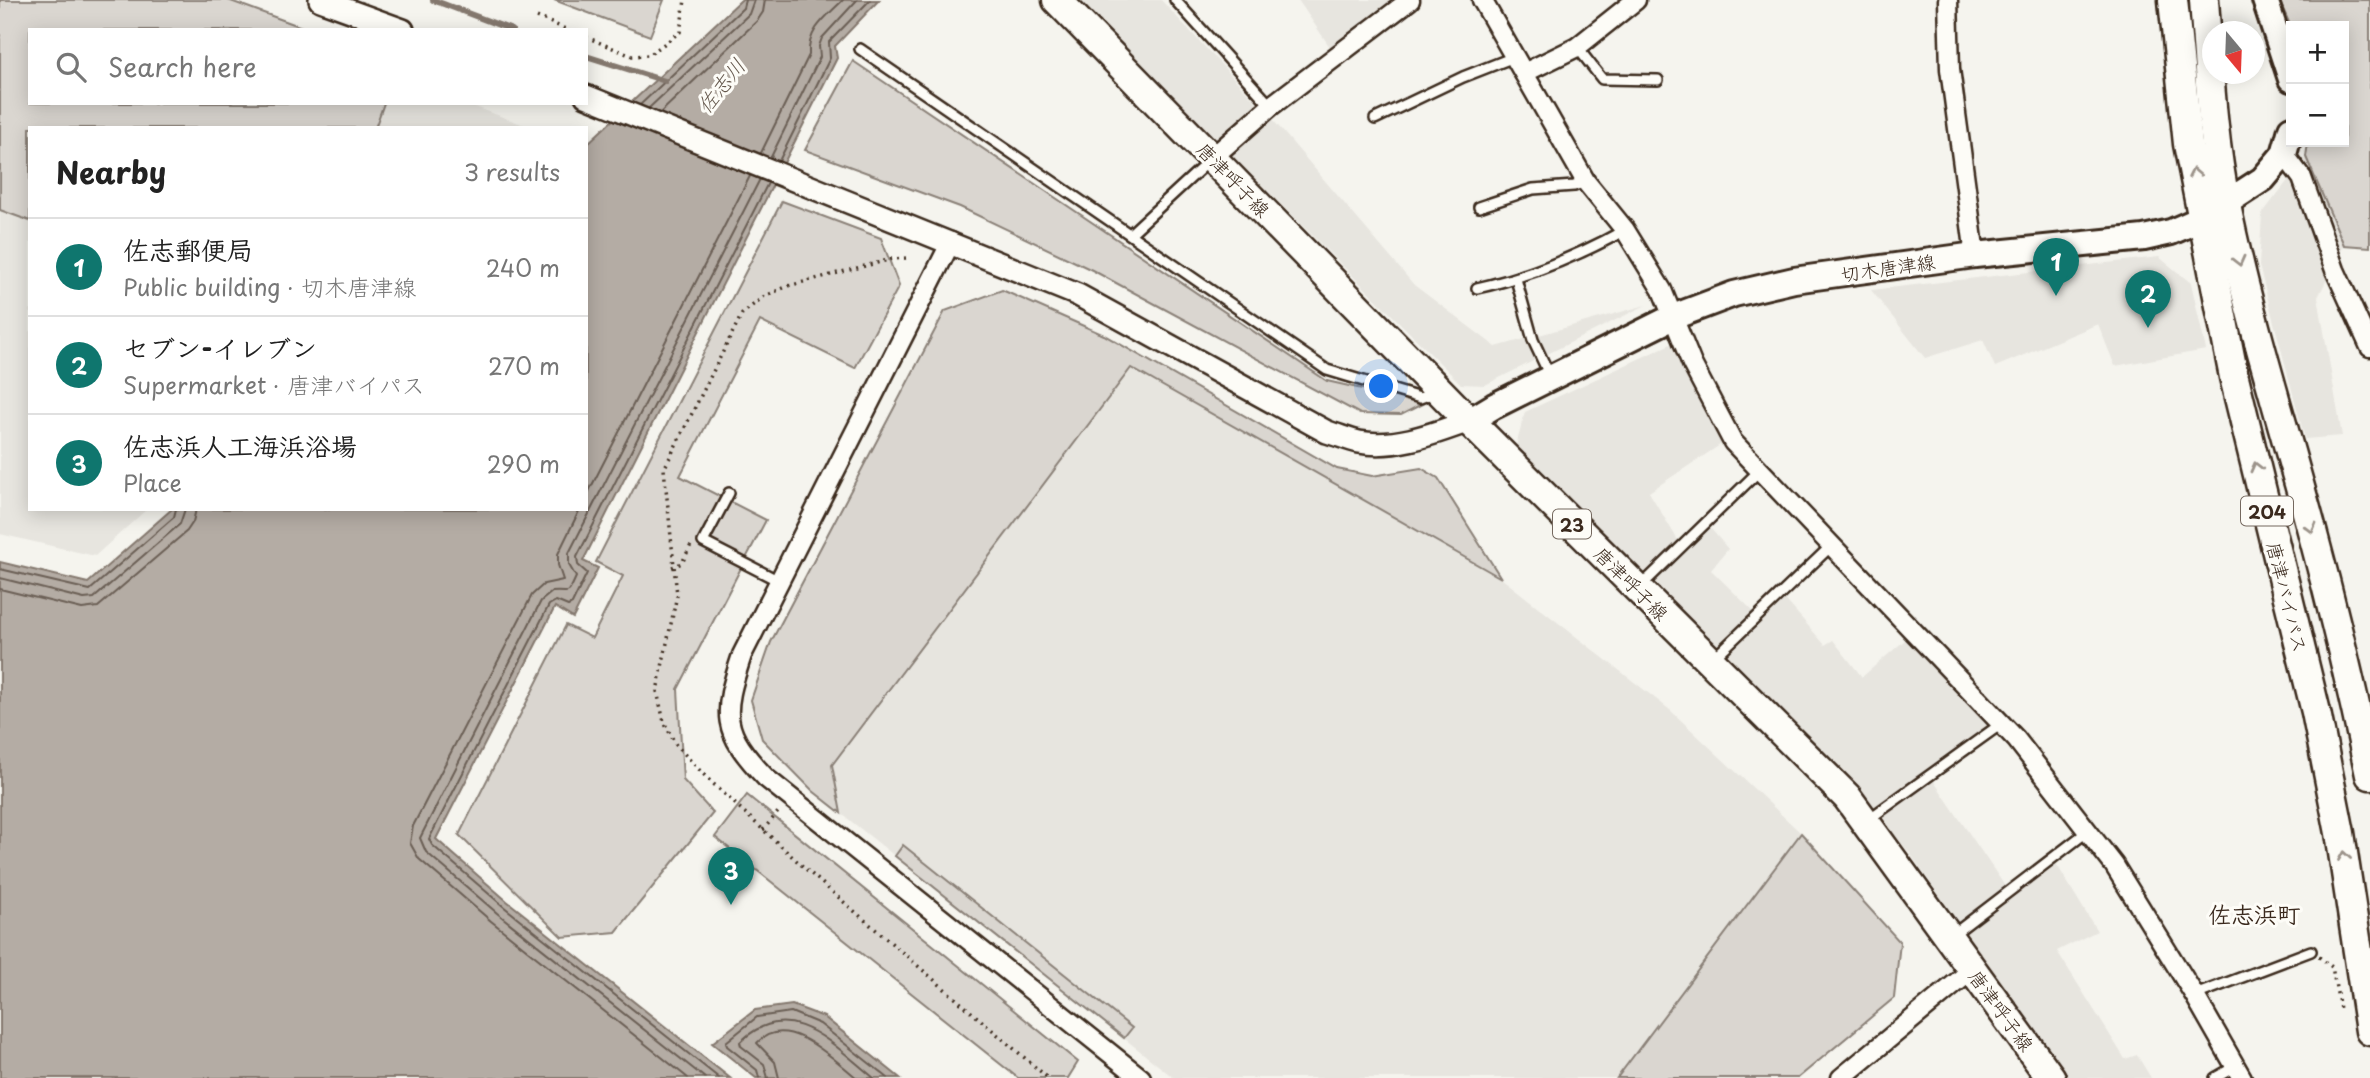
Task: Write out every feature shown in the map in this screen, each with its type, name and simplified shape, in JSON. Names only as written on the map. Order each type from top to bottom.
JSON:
[{"type":"main road","name":"唐津バイパス","points":[[2173,0],[2188,144],[2214,211],[2266,370],[2328,592],[2370,775]]},
{"type":"main road","name":"唐津バイパス","points":[[2204,0],[2214,135],[2214,211],[2235,377],[2316,712],[2340,832],[2364,1020]]},
{"type":"main road","points":[[2265,0],[2286,64]]},
{"type":"main road","name":"唐津呼子線","points":[[1065,3],[1439,391],[1847,797],[2051,1078]]},
{"type":"main road","name":"切木唐津線","points":[[1469,421],[1493,406],[1673,317],[1734,294],[1794,280],[1975,255],[2144,238],[2171,232],[2214,211],[2263,179],[2284,154],[2286,147]]},
{"type":"street","points":[[320,0],[397,28]]},
{"type":"street","points":[[1213,157],[1271,106],[1410,0]]},
{"type":"street","points":[[1482,0],[1586,182],[1625,229],[1662,290],[1692,364],[1733,442],[2016,739],[2114,865],[2239,1072]]},
{"type":"street","points":[[1524,73],[1577,47],[1636,0]]},
{"type":"street","points":[[1948,0],[1950,69],[1975,255]]},
{"type":"street","points":[[590,97],[1078,295],[1327,432],[1360,442],[1395,443],[1428,436],[1469,421]]},
{"type":"street","points":[[2284,154],[2302,178],[2335,270],[2370,347]]},
{"type":"street","points":[[951,242],[742,655],[729,695],[729,725],[741,752],[776,786],[1141,1078]]},
{"type":"street","points":[[1841,1078],[1973,969]]},
{"type":"lane","points":[[1175,0],[1271,106]]},
{"type":"lane","points":[[1577,47],[1602,79],[1658,80]]},
{"type":"lane","points":[[860,48],[1327,370],[1420,398],[1439,391]]},
{"type":"lane","points":[[1375,119],[1463,77],[1514,57]]},
{"type":"lane","points":[[1130,234],[1213,157]]},
{"type":"lane","points":[[1479,207],[1534,189],[1574,186],[1586,182]]},
{"type":"lane","points":[[1477,288],[1516,279],[1578,255],[1625,229]]},
{"type":"lane","points":[[1516,279],[1533,340],[1550,378]]},
{"type":"lane","points":[[1637,589],[1759,471]]},
{"type":"lane","points":[[729,493],[703,542],[779,581]]},
{"type":"lane","points":[[1710,662],[1831,546]]},
{"type":"lane","points":[[1865,822],[2001,724]]},
{"type":"lane","points":[[1949,937],[2088,831]]},
{"type":"lane","points":[[2194,996],[2311,951]]},
{"type":"lane","points":[[2215,1078],[2239,1072]]},
{"type":"path","points":[[588,38],[632,56],[649,55],[680,32],[684,0]]},
{"type":"path","points":[[537,17],[563,28]]},
{"type":"path","points":[[906,258],[892,259],[788,286],[763,297],[743,314],[664,469],[677,595],[657,691],[664,722],[676,745],[699,770],[763,830],[1048,1078]]},
{"type":"path","points":[[673,567],[682,563],[692,545],[703,542]]},
{"type":"path","points":[[763,830],[779,811]]},
{"type":"path","points":[[2311,951],[2332,967],[2340,1009],[2364,1020]]},
{"type":"shaded area","points":[[0,0],[289,28],[28,28],[28,105],[470,105],[527,126],[28,126],[28,511],[145,511],[95,556],[0,534]]},
{"type":"shaded area","points":[[0,0],[228,0],[305,28],[28,28],[28,105],[383,105],[376,126],[28,126],[28,220],[0,210]]},
{"type":"shaded area","points":[[554,0],[664,0],[650,36]]},
{"type":"shaded area","points":[[1076,0],[1161,0],[1273,120],[1414,285],[1496,347],[1646,305],[1485,385],[1461,384]]},
{"type":"shaded area","points":[[1298,0],[1398,0],[1332,50]]},
{"type":"shaded area","points":[[2279,0],[2370,0],[2370,247],[2344,245],[2306,157],[2307,147],[2349,147],[2349,21],[2288,21]]},
{"type":"shaded area","points":[[853,61],[1327,381],[1424,403],[1401,415],[1360,414],[1092,270],[960,207],[805,150]]},
{"type":"shaded area","points":[[2306,157],[2344,245],[2318,297],[2342,436],[2305,439],[2259,266],[2262,214]]},
{"type":"shaded area","points":[[782,201],[881,238],[899,286],[855,368],[760,321],[680,476],[766,520],[678,689],[683,780],[713,813],[616,932],[562,937],[459,835],[566,625],[592,638],[623,576],[596,562]]},
{"type":"shaded area","points":[[2159,257],[2191,283],[2206,350],[2115,366],[2098,324],[1995,367],[1983,340],[1925,358],[1871,290]]},
{"type":"shaded area","points":[[1002,290],[1104,335],[1337,469],[1372,476],[1421,468],[1438,478],[1501,578],[1131,368],[832,765],[841,813],[813,791],[762,739],[751,700],[771,642],[945,311]]},
{"type":"shaded area","points":[[1675,342],[1726,441],[1649,492],[1682,547],[1706,523],[1728,549],[1711,570],[1760,618],[1782,596],[1825,645],[1833,640],[1862,677],[1912,634],[2002,730],[1933,780],[2011,895],[2054,860],[2097,931],[2057,951],[2125,1059],[2137,1055],[2151,1078],[2066,1078],[1909,852],[1859,793],[1516,446],[1525,412]]},
{"type":"shaded area","points":[[1131,368],[1501,578],[1670,710],[1801,833],[1617,1078],[1174,1078],[813,791]]},
{"type":"shaded area","points":[[747,795],[1078,1062],[1068,1078],[1018,1078],[715,837]]},
{"type":"shaded area","points":[[1801,833],[1900,942],[1894,998],[1798,1078],[1617,1078]]},
{"type":"shaded area","points":[[903,845],[1132,1028],[1124,1038],[895,856]]},
{"type":"water","name":"佐志川","points":[[741,0],[879,0],[835,46],[837,58],[583,561],[598,568],[573,618],[555,607],[436,839],[507,901],[730,1078],[0,1078],[0,562],[88,583],[170,511],[588,511],[588,143]]},
{"type":"water","points":[[792,1005],[824,1017],[900,1078],[756,1078],[712,1043],[755,1010]]},
{"type":"waterway","points":[[433,0],[507,28]]},
{"type":"waterway","points":[[588,57],[665,81]]},
{"type":"place","name":"佐志郵便局","points":[[2056,296]]},
{"type":"place","name":"セブン-イレブン","points":[[2148,328]]},
{"type":"place","name":"佐志浜人工海浜浴場","points":[[731,905]]},
{"type":"district","name":"佐志浜町","points":[[2254,913]]}]
